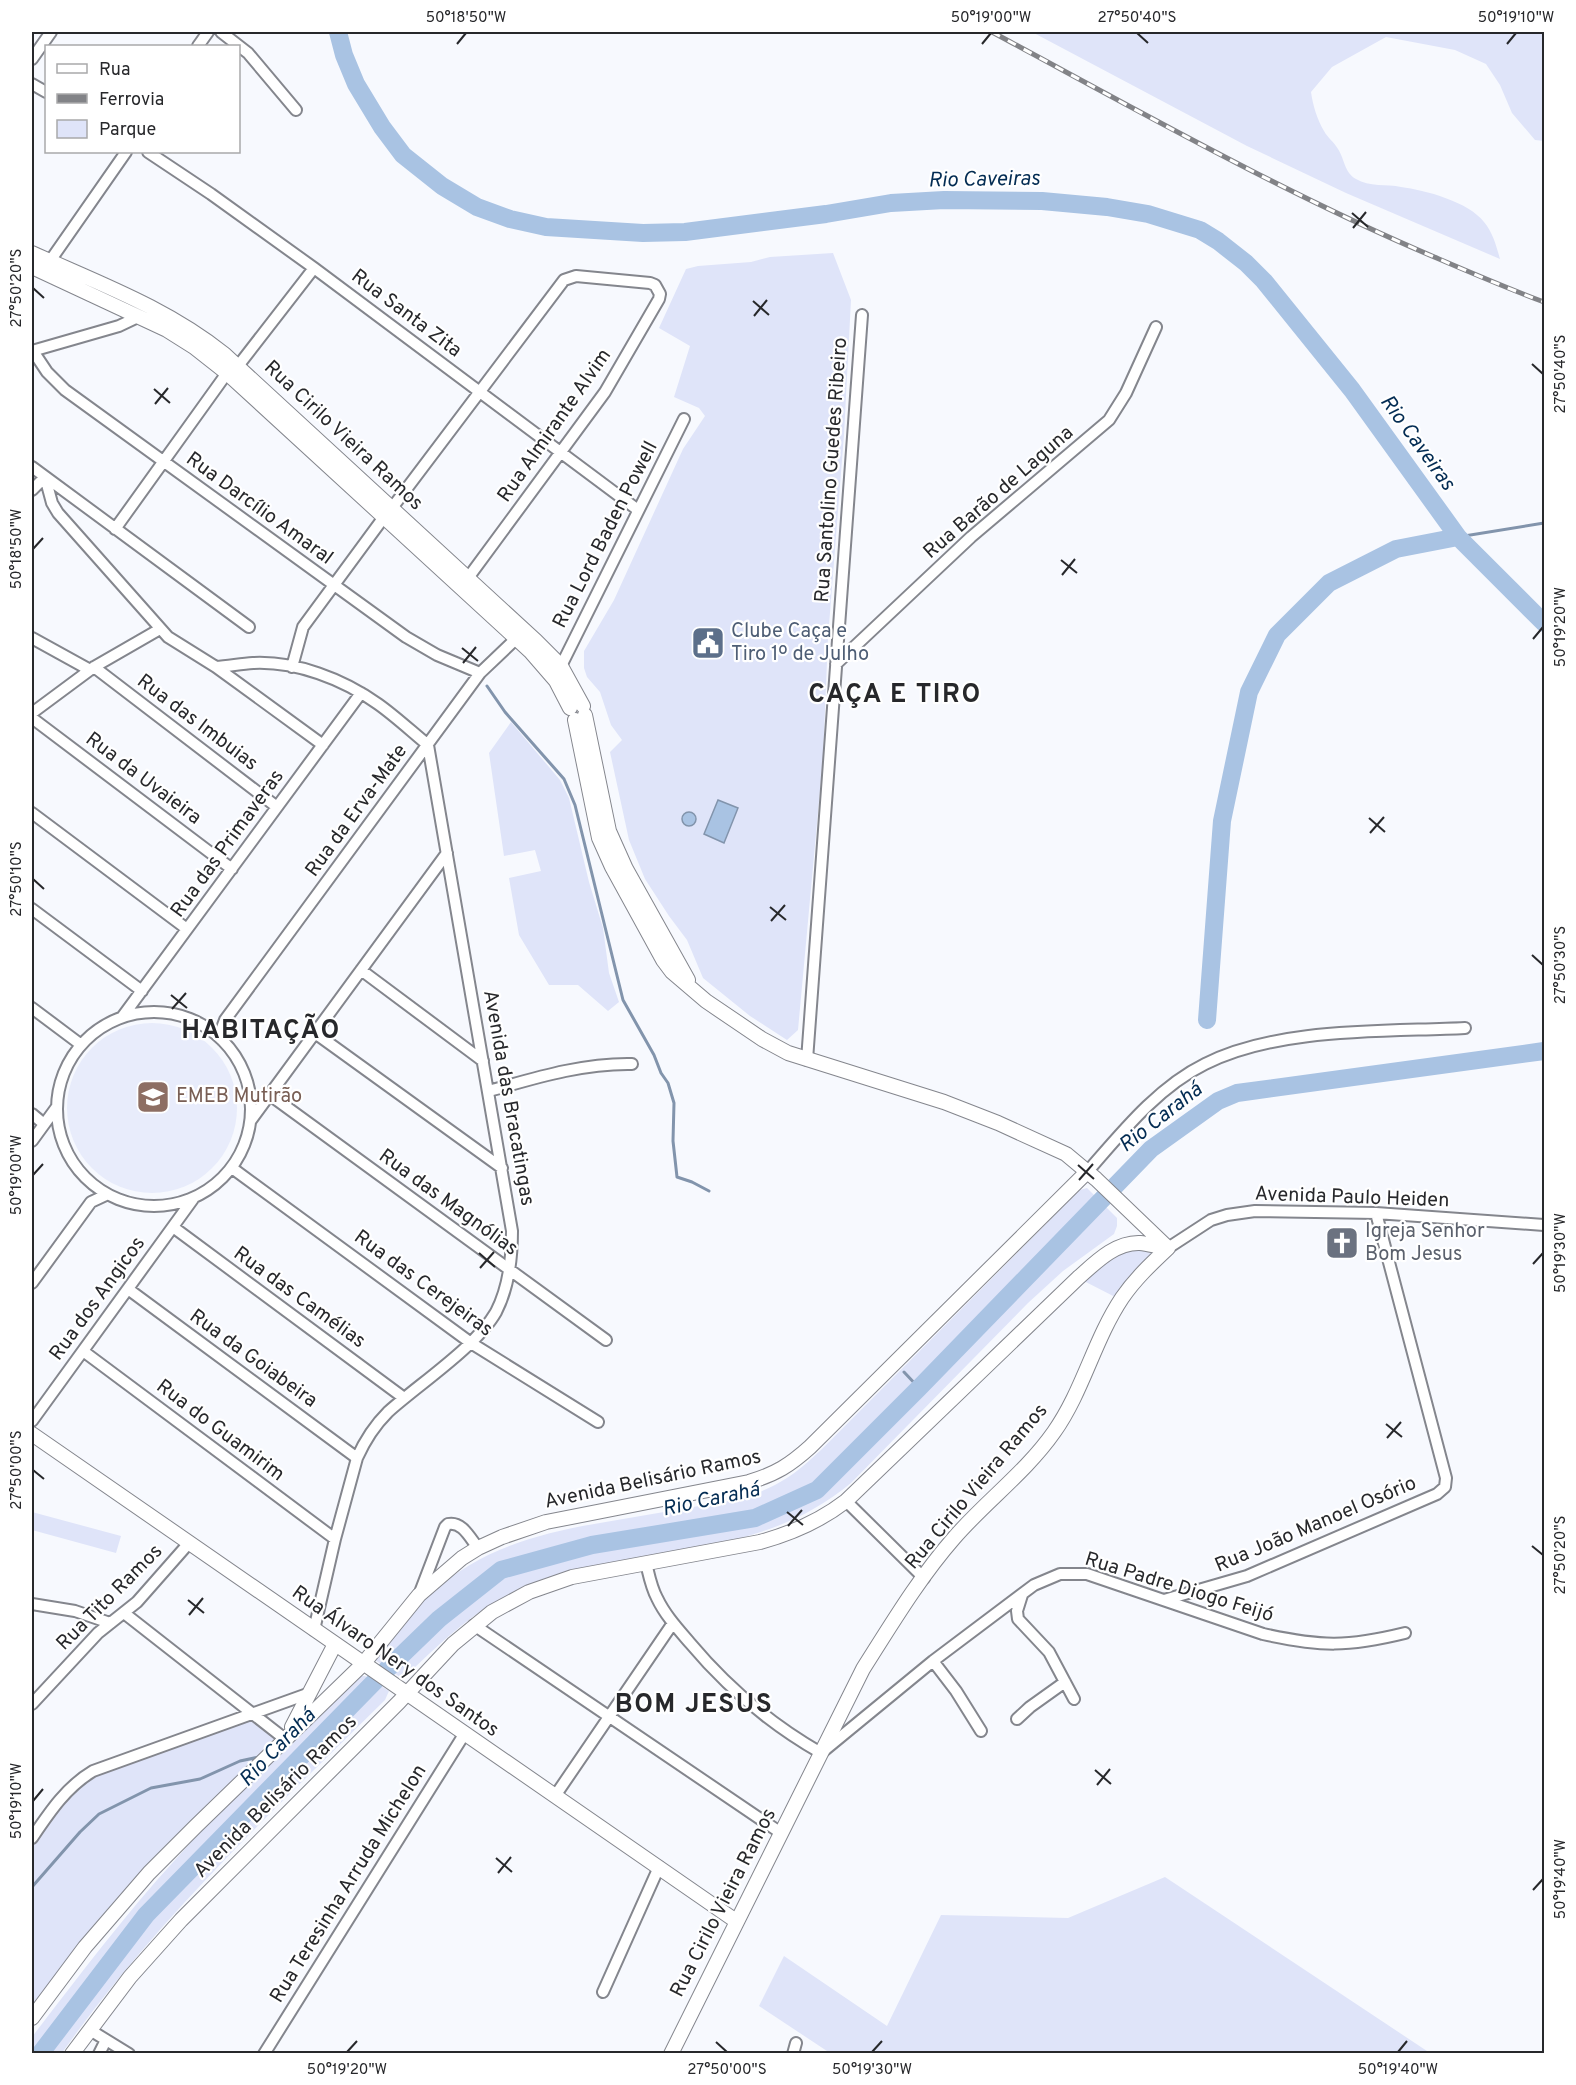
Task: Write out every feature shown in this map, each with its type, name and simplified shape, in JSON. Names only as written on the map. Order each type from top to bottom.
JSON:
[{"type":"main road","name":"Rua Cirilo Vieira Ramos","points":[[32,253],[182,324],[521,634],[561,666],[578,712],[611,837],[626,869],[693,990],[762,1039],[788,1053],[971,1112],[1057,1150],[1092,1175],[1168,1248],[1147,1267],[1121,1300],[1075,1395],[1053,1432],[1029,1461],[952,1540],[863,1669],[671,2054]]},
{"type":"main road","name":"Rua Cirilo Vieira Ramos","points":[[32,267],[140,316],[233,370]]},
{"type":"main road","name":"Rua Cirilo Vieira Ramos","points":[[388,512],[468,578],[521,634],[578,712]]},
{"type":"main road","name":"Avenida Belisário Ramos","points":[[32,2018],[85,1947],[149,1873],[285,1739],[366,1665],[419,1595],[447,1569],[478,1548],[546,1522],[572,1515],[749,1482],[771,1475],[790,1464],[1092,1175]]},
{"type":"main road","name":"Avenida Belisário Ramos","points":[[72,2054],[130,1977],[181,1920],[474,1625],[510,1602],[550,1584],[590,1572],[760,1542],[810,1525],[846,1501],[1078,1278],[1107,1254],[1129,1244],[1140,1243],[1168,1248]]},
{"type":"main road","name":"Rua Álvaro Nery dos Santos","points":[[32,1434],[736,1921]]},
{"type":"main road","points":[[285,1739],[335,1644]]},
{"type":"street","points":[[32,59],[51,32]]},
{"type":"street","points":[[199,45],[208,32]]},
{"type":"street","points":[[221,32],[238,45]]},
{"type":"street","points":[[240,47],[248,53],[296,110]]},
{"type":"street","points":[[50,261],[125,153]]},
{"type":"street","name":"Rua Santa Zita","points":[[150,153],[314,268],[638,510]]},
{"type":"street","points":[[115,529],[233,370],[314,268]]},
{"type":"street","name":"Rua Almirante Alvim","points":[[468,578],[614,378],[659,299],[658,290],[650,283],[576,276],[564,280],[479,391]]},
{"type":"street","name":"Rua Santolino Guedes Ribeiro","points":[[807,1060],[862,315]]},
{"type":"street","points":[[32,351],[119,326],[140,316]]},
{"type":"street","name":"Rua Barão de Laguna","points":[[836,664],[971,537],[1109,420],[1126,393],[1156,327]]},
{"type":"street","name":"Rua Darcílio Amaral","points":[[32,351],[65,390],[333,585],[421,647],[480,673]]},
{"type":"street","points":[[292,667],[303,627],[479,391]]},
{"type":"street","name":"Rua Lord Baden Powell","points":[[561,666],[684,419]]},
{"type":"street","points":[[32,467],[249,627]]},
{"type":"street","points":[[32,490],[45,477]]},
{"type":"street","points":[[45,477],[52,503],[58,513],[160,629],[175,643],[216,667],[323,745]]},
{"type":"street","points":[[32,716],[92,669],[160,629]]},
{"type":"street","name":"Rua da Erva-Mate","points":[[222,1040],[225,1020],[480,673],[521,634]]},
{"type":"street","name":"Rua das Imbuias","points":[[32,638],[92,669],[277,807]]},
{"type":"street","points":[[216,667],[253,663],[292,667],[328,678],[361,693],[385,709],[428,745]]},
{"type":"street","name":"Rua das Primaveras","points":[[123,1016],[361,693]]},
{"type":"street","name":"Rua da Uvaieira","points":[[32,716],[232,869]]},
{"type":"street","name":"Avenida das Bracatingas","points":[[314,1630],[335,1539],[362,1445],[377,1423],[471,1343],[484,1329],[496,1311],[510,1270],[512,1231],[428,745]]},
{"type":"street","points":[[32,813],[188,929]]},
{"type":"street","points":[[251,1120],[447,853]]},
{"type":"street","points":[[32,909],[142,991]]},
{"type":"street","points":[[361,970],[483,1061]]},
{"type":"street","points":[[32,1008],[80,1044]]},
{"type":"street","points":[[152,1011],[181,1016],[207,1028],[234,1053],[248,1085],[251,1120],[248,1137],[232,1168],[215,1186],[194,1199],[176,1205],[140,1206],[106,1195],[80,1173],[66,1151],[57,1126],[57,1091],[70,1058],[80,1044],[100,1027],[123,1016],[152,1011]]},
{"type":"street","name":"Rua da Erva-Mate","points":[[207,1028],[225,1020]]},
{"type":"street","name":"Avenida Belisário Ramos","points":[[1092,1175],[1122,1131],[1158,1098],[1204,1064],[1229,1053],[1252,1046],[1302,1037],[1465,1028]]},
{"type":"street","points":[[315,1032],[502,1168]]},
{"type":"street","points":[[489,1091],[601,1065],[632,1064]]},
{"type":"street","name":"Rua das Magnólias","points":[[270,1095],[606,1340]]},
{"type":"street","points":[[32,1141],[56,1108]]},
{"type":"street","points":[[32,1114],[44,1124]]},
{"type":"street","name":"Rua das Cerejeiras","points":[[232,1168],[471,1343],[598,1422]]},
{"type":"street","points":[[91,1202],[92,1185]]},
{"type":"street","points":[[32,1283],[91,1202],[106,1195]]},
{"type":"street","name":"Rua dos Angicos","points":[[32,1421],[194,1199]]},
{"type":"street","name":"Avenida Paulo Heiden","points":[[1168,1248],[1211,1220],[1242,1212],[1376,1213],[1545,1225]]},
{"type":"street","name":"Rua João Manoel Osório","points":[[1164,1600],[1247,1576],[1437,1494],[1444,1487],[1446,1478],[1376,1213]]},
{"type":"street","name":"Rua das Camélias","points":[[173,1227],[404,1398]]},
{"type":"street","name":"Rua da Goiabeira","points":[[128,1289],[357,1458]]},
{"type":"street","name":"Rua do Guamirim","points":[[83,1351],[335,1539]]},
{"type":"street","points":[[846,1501],[924,1578]]},
{"type":"street","points":[[419,1595],[448,1524],[461,1527],[478,1548]]},
{"type":"street","name":"Rua Tito Ramos","points":[[32,1704],[86,1645],[146,1592],[189,1543]]},
{"type":"street","points":[[646,1563],[657,1598],[673,1623],[703,1658],[768,1720],[821,1753]]},
{"type":"street","name":"Rua Padre Diogo Feijó","points":[[821,1753],[933,1661],[1022,1594],[1046,1579],[1073,1573],[1087,1574],[1263,1634],[1315,1645],[1368,1642],[1405,1633]]},
{"type":"street","points":[[1022,1594],[1017,1611],[1018,1619],[1049,1652],[1074,1699]]},
{"type":"street","points":[[32,1604],[75,1611],[110,1623]]},
{"type":"street","points":[[124,1613],[285,1739]]},
{"type":"street","points":[[555,1796],[673,1623]]},
{"type":"street","points":[[474,1625],[782,1833]]},
{"type":"street","points":[[933,1661],[956,1691],[981,1731]]},
{"type":"street","points":[[1017,1719],[1065,1682]]},
{"type":"street","points":[[32,1838],[63,1795],[79,1779],[93,1771],[251,1712],[310,1693]]},
{"type":"street","name":"Rua Teresinha Arruda Michelon","points":[[264,2054],[465,1733]]},
{"type":"street","points":[[603,1992],[658,1867]]},
{"type":"street","points":[[90,2030],[129,2054]]},
{"type":"street","points":[[99,2054],[106,2040]]},
{"type":"shaded area","name":"EMEB Mutirão","points":[[152,1023],[169,1024],[185,1029],[212,1048],[231,1075],[236,1091],[236,1125],[231,1141],[212,1168],[185,1187],[169,1192],[152,1193],[135,1192],[119,1187],[92,1168],[73,1141],[68,1125],[67,1108],[68,1091],[73,1075],[92,1048],[119,1029],[135,1024]]},
{"type":"green space","points":[[1032,32],[1544,32],[1544,141],[1535,140],[1512,113],[1500,85],[1486,64],[1455,50],[1386,37],[1332,67],[1311,92],[1325,133],[1338,149],[1352,176],[1361,182],[1434,194],[1468,209],[1487,226],[1500,259],[1346,193],[1247,146]]},
{"type":"green space","name":"Clube Caça e Tiro 1º de Julho","points":[[833,253],[851,300],[844,435],[828,638],[823,758],[798,1030],[787,1040],[750,1016],[703,978],[687,940],[645,879],[629,840],[610,752],[622,740],[611,725],[600,692],[587,677],[584,668],[584,651],[614,600],[683,449],[705,416],[699,408],[674,397],[690,346],[659,328],[686,269],[751,262],[770,257]]},
{"type":"green space","points":[[511,722],[560,780],[569,798],[589,882],[603,928],[609,973],[619,1002],[608,1011],[578,985],[549,985],[519,935],[509,878],[541,871],[535,850],[504,856],[489,753]]},
{"type":"green space","points":[[1087,1188],[1117,1218],[1114,1234],[1063,1271],[1028,1303],[851,1483],[824,1503],[796,1518],[738,1539],[584,1568],[538,1581],[481,1611],[434,1649],[403,1679],[375,1660],[407,1618],[430,1594],[474,1562],[497,1551],[570,1529],[740,1499],[786,1478],[805,1465],[825,1446],[1080,1190]]},
{"type":"green space","points":[[1118,1247],[1168,1248],[1121,1300],[1078,1278]]},
{"type":"green space","points":[[32,1512],[121,1536],[116,1553],[32,1530]]},
{"type":"green space","points":[[359,1676],[365,1676],[389,1691],[385,1700],[257,1827],[174,1914],[97,2005],[62,2053],[32,2053],[32,2037],[156,1881],[242,1789]]},
{"type":"green space","points":[[251,1712],[285,1739],[196,1826],[32,2018],[32,1838],[79,1779]]},
{"type":"green space","points":[[1165,1877],[1430,2053],[830,2053],[759,2006],[784,1956],[887,2026],[941,1915],[1068,1918]]},
{"type":"water","points":[[718,800],[738,808],[724,843],[704,834]]},
{"type":"water","points":[[686,812],[692,812],[696,819],[692,826],[686,826],[682,822],[682,816]]},
{"type":"waterway","name":"Rio Caveiras","points":[[338,32],[344,55],[356,84],[382,127],[403,155],[442,186],[477,207],[510,219],[546,227],[643,233],[685,232],[826,214],[891,203],[944,200],[1042,201],[1107,207],[1148,214],[1200,230],[1246,263],[1264,281],[1352,390],[1458,537],[1544,623]]},
{"type":"waterway","points":[[1458,537],[1544,523]]},
{"type":"waterway","points":[[1207,1020],[1222,821],[1249,692],[1277,635],[1329,583],[1396,549],[1458,537]]},
{"type":"waterway","points":[[487,686],[505,712],[564,779],[575,805],[623,1000],[668,1083],[674,1103],[673,1141],[677,1177],[709,1191]]},
{"type":"waterway","name":"Rio Carahá","points":[[40,2054],[146,1915],[380,1676],[439,1619],[501,1570],[592,1545],[755,1518],[817,1490],[1151,1149],[1218,1101],[1237,1093],[1544,1051]]},
{"type":"waterway","points":[[904,1372],[919,1388]]},
{"type":"waterway","points":[[32,1887],[80,1832],[99,1814],[151,1788],[200,1779],[240,1761],[259,1757]]},
{"type":"railway","points":[[992,32],[1213,151],[1325,207],[1439,259],[1544,302]]},
{"type":"place","name":"Clube Caça e Tiro 1º de Julho","points":[[708,643]]},
{"type":"place","name":"EMEB Mutirão","points":[[153,1097]]},
{"type":"place","name":"Igreja Senhor Bom Jesus","points":[[1342,1243]]},
{"type":"district","name":"CAÇA E TIRO","points":[[895,695]]},
{"type":"district","name":"HABITAÇÃO","points":[[261,1031]]},
{"type":"district","name":"BOM JESUS","points":[[694,1705]]}]
